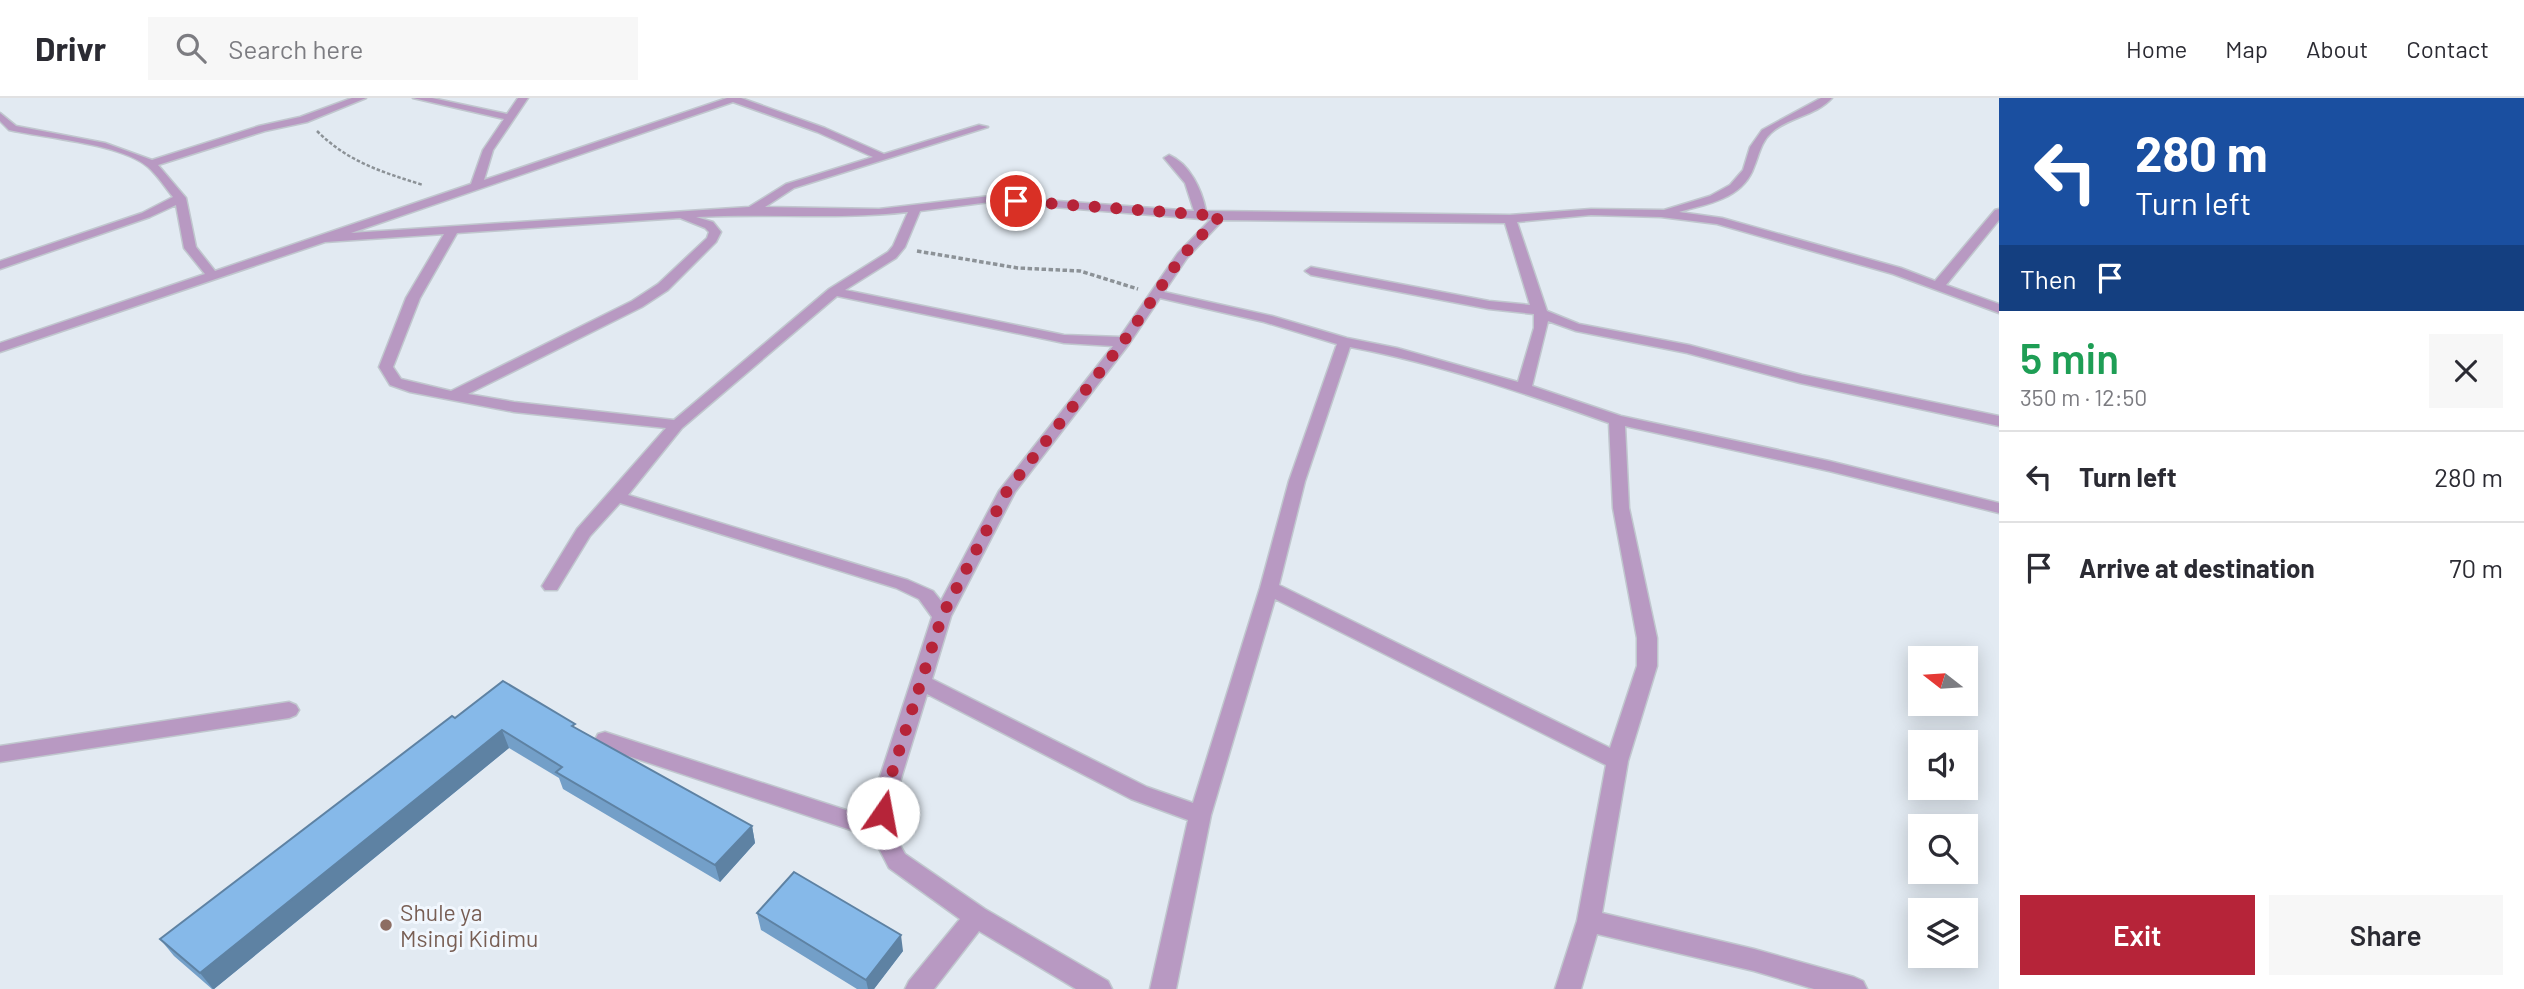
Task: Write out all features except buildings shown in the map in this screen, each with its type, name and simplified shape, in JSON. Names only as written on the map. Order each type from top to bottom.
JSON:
[{"type":"street","points":[[151,164],[263,128],[303,120],[361,98]]},
{"type":"street","points":[[418,98],[508,117]]},
{"type":"street","points":[[476,186],[488,150],[523,98]]},
{"type":"street","points":[[1661,214],[1719,197],[1735,188],[1747,171],[1750,158],[1763,133],[1827,98]]},
{"type":"street","points":[[0,348],[211,274],[735,99],[821,130],[884,158]]},
{"type":"street","points":[[0,116],[13,128]]},
{"type":"street","points":[[752,210],[790,186],[983,127]]},
{"type":"street","points":[[0,132],[13,128],[101,145],[131,154],[151,164],[180,198],[190,248],[211,274]]},
{"type":"street","points":[[1169,159],[1191,179],[1198,197],[1211,215]]},
{"type":"street","points":[[0,264],[146,215],[180,198]]},
{"type":"street","points":[[325,238],[752,210],[854,213],[990,199],[1211,215],[1510,219],[1591,212],[1661,214],[1718,221],[1938,286],[1999,309]]},
{"type":"street","points":[[551,586],[583,533],[618,497],[677,425],[834,292],[899,247],[916,206]]},
{"type":"street","points":[[453,396],[532,358],[663,287],[712,239],[715,232],[709,225],[676,215]]},
{"type":"street","points":[[1099,989],[976,917],[897,861],[881,831],[885,795],[942,616],[1007,491],[1124,341],[1211,215]]},
{"type":"street","points":[[1938,286],[1997,216]]},
{"type":"street","points":[[1510,219],[1540,312],[1541,328],[1524,388]]},
{"type":"street","points":[[453,229],[413,298],[386,367],[394,382],[410,388],[514,407],[677,425]]},
{"type":"street","points":[[1311,271],[1540,312],[1577,327],[1689,349],[1800,379],[1999,421]]},
{"type":"street","points":[[834,292],[1065,339],[1124,341]]},
{"type":"street","points":[[1157,296],[1267,318],[1345,342],[1392,351],[1524,388],[1617,420],[1829,466],[1999,508]]},
{"type":"street","points":[[1163,989],[1200,815],[1269,588],[1297,481],[1345,342]]},
{"type":"street","points":[[1568,989],[1589,920],[1617,761],[1647,666],[1647,647],[1621,508],[1617,420]]},
{"type":"street","points":[[618,497],[902,584],[926,595],[942,616]]},
{"type":"street","points":[[1269,588],[1617,761]]},
{"type":"street","points":[[920,682],[1139,793],[1200,815]]},
{"type":"street","points":[[0,754],[289,710]]},
{"type":"street","points":[[605,740],[881,831]]},
{"type":"street","points":[[918,989],[976,917]]},
{"type":"street","points":[[1589,920],[1754,960],[1854,989]]},
{"type":"path","points":[[303,120],[334,148],[368,168],[451,195]]},
{"type":"path","points":[[899,247],[1018,268],[1080,271],[1157,296]]},
{"type":"place","name":"Shule ya Msingi Kidimu","points":[[386,925]]},
{"type":"route","points":[[883,813],[885,795],[942,616],[1007,491],[1124,341],[1182,256],[1220,216],[1016,201]]}]
